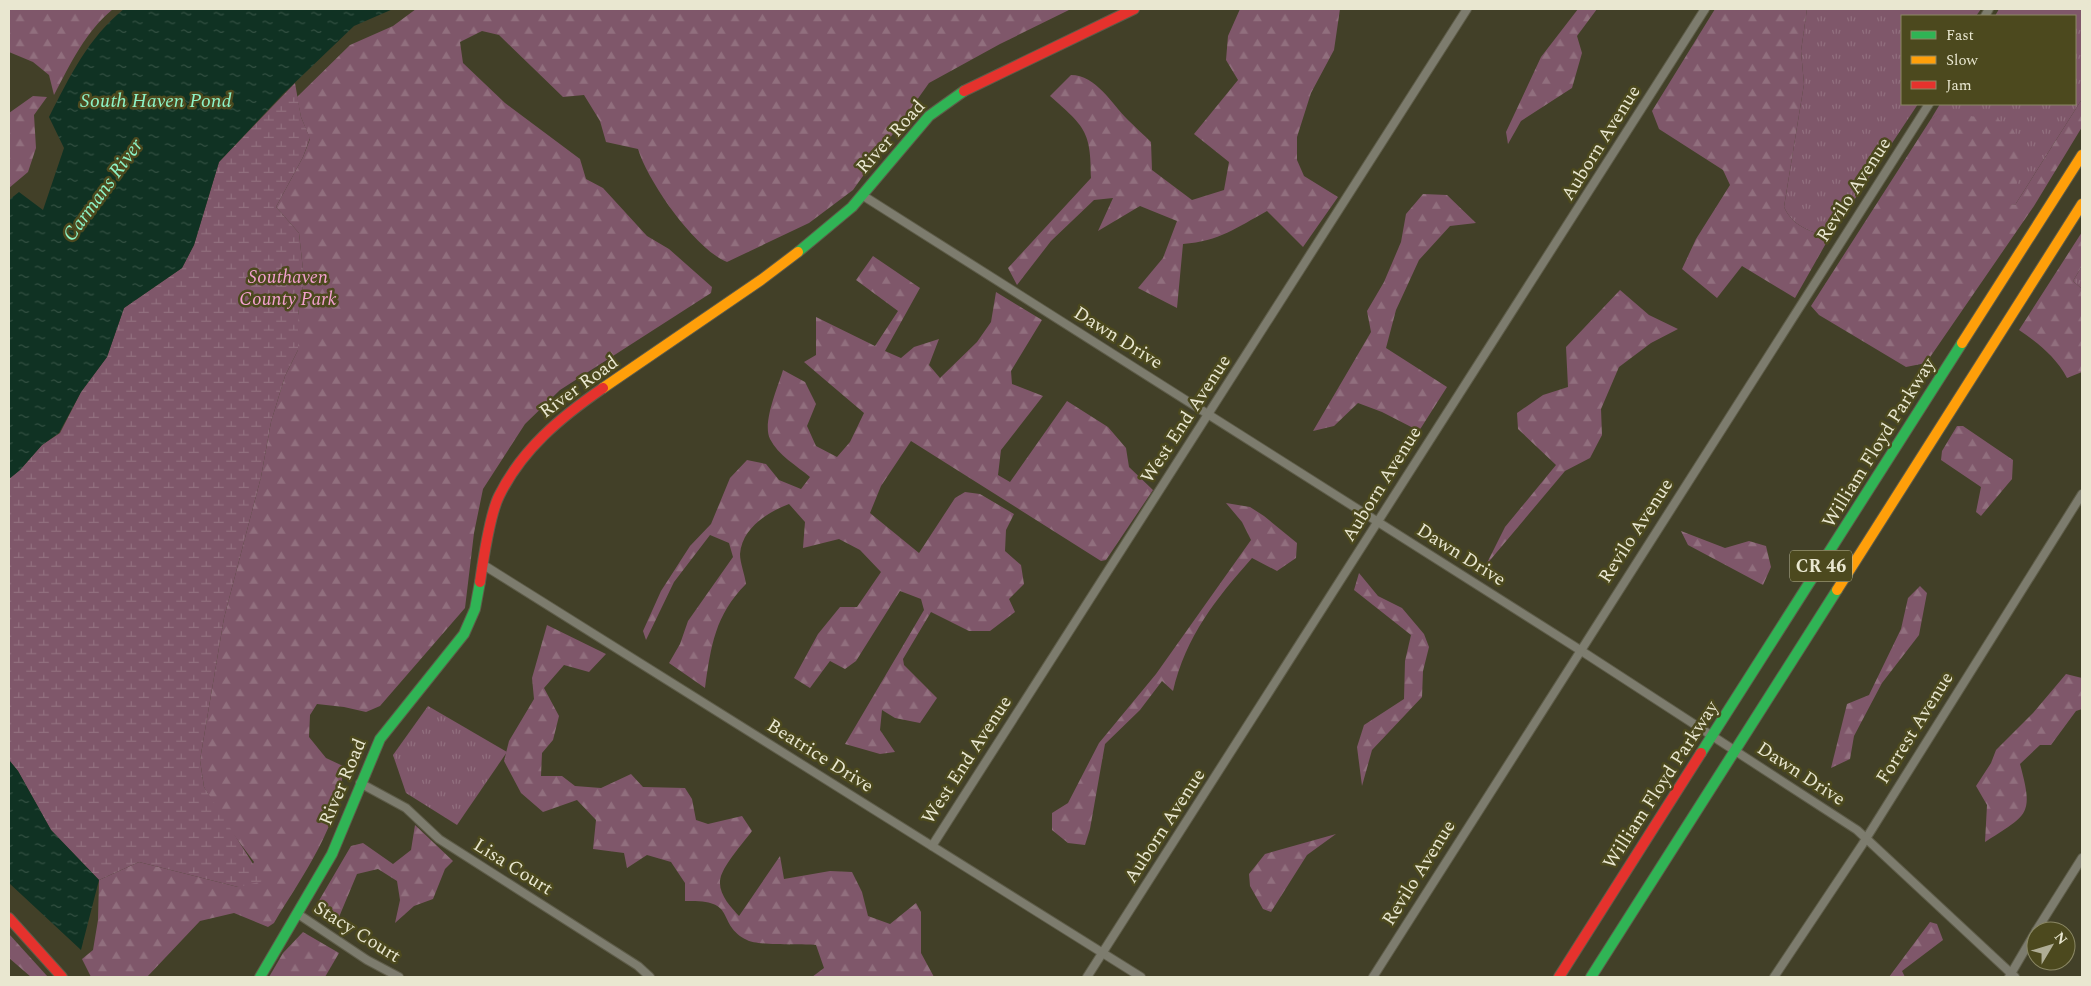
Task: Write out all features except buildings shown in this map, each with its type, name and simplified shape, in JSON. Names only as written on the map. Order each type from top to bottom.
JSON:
[{"type":"main road","name":"River Road","points":[[260,977],[332,854],[360,783],[380,739],[447,658],[464,634],[475,609],[482,564],[498,497],[534,443],[574,408],[799,250],[852,207],[929,116],[966,90],[1134,9]]},
{"type":"main road","name":"William Floyd Parkway","points":[[1558,977],[2082,155]]},
{"type":"main road","name":"CR 46","points":[[1590,977],[2082,204]]},
{"type":"main road","points":[[9,918],[62,977]]},
{"type":"street","name":"West End Avenue","points":[[932,846],[1467,9]]},
{"type":"street","name":"Auborn Avenue","points":[[1087,977],[1705,9]]},
{"type":"street","name":"Revilo Avenue","points":[[1373,977],[1928,105]]},
{"type":"street","name":"Dawn Drive","points":[[862,195],[1580,650],[1866,836],[2012,976]]},
{"type":"street","name":"Forrest Avenue","points":[[1774,977],[1866,836],[2082,494]]},
{"type":"street","name":"Beatrice Drive","points":[[482,564],[1141,977]]},
{"type":"street","name":"Lisa Court","points":[[360,783],[406,808],[439,839],[638,966],[650,977]]},
{"type":"street","points":[[2042,921],[2082,858]]},
{"type":"street","name":"Stacy Court","points":[[298,914],[367,960],[399,977]]},
{"type":"street","points":[[2012,976],[2026,950]]},
{"type":"green space","points":[[9,9],[113,9],[87,38],[54,95],[49,75],[33,62],[9,52]]},
{"type":"green space","points":[[416,9],[1071,9],[1000,44],[929,83],[853,190],[809,223],[727,262],[714,255],[701,243],[674,213],[643,163],[638,149],[606,142],[600,121],[584,95],[563,97],[499,35],[482,31],[460,42],[463,63],[505,103],[580,159],[586,179],[603,188],[647,236],[669,249],[712,287],[711,293],[560,390],[525,424],[483,489],[474,533],[465,608],[380,706],[366,712],[317,704],[310,715],[309,737],[326,758],[343,766],[341,787],[336,808],[319,848],[274,923],[268,927],[234,913],[200,921],[147,977],[91,977],[82,959],[93,950],[98,920],[99,880],[139,862],[238,887],[254,862],[225,823],[204,787],[200,760],[224,618],[261,477],[271,422],[285,376],[298,350],[298,315],[304,279],[299,233],[276,207],[303,157],[310,139],[301,117],[297,97],[350,45],[393,26]]},
{"type":"green space","points":[[1240,9],[1340,9],[1334,50],[1311,93],[1297,137],[1297,160],[1304,176],[1338,197],[1303,247],[1267,211],[1218,237],[1183,244],[1177,308],[1138,288],[1163,258],[1177,221],[1140,206],[1098,231],[1113,198],[1094,200],[1051,241],[1017,285],[1008,268],[1091,178],[1090,150],[1084,131],[1071,115],[1050,96],[1071,75],[1080,76],[1096,85],[1151,142],[1152,170],[1192,200],[1224,190],[1229,162],[1194,134],[1238,80],[1226,60],[1228,36]]},
{"type":"green space","points":[[1578,9],[1597,9],[1577,36],[1582,53],[1572,88],[1521,121],[1508,144],[1506,132],[1541,57]]},
{"type":"green space","points":[[1715,9],[1807,9],[1801,51],[1804,84],[1784,207],[1797,223],[1808,230],[1829,238],[1795,298],[1742,266],[1717,298],[1682,269],[1696,239],[1730,185],[1723,170],[1659,129],[1652,111]]},
{"type":"green space","points":[[1807,9],[1981,9],[1977,15],[1901,15],[1901,105],[1917,105],[1829,238],[1808,230],[1797,223],[1784,207],[1804,84],[1801,51]]},
{"type":"green space","points":[[1999,9],[2082,9],[2082,99],[2015,205],[2006,204],[1939,114],[1931,119],[1939,105],[2076,105],[2076,15],[1996,15]]},
{"type":"green space","name":"Southaven County Park","points":[[295,83],[301,117],[310,138],[303,157],[276,207],[299,233],[304,279],[298,315],[298,350],[285,376],[271,422],[261,477],[224,618],[200,760],[204,787],[264,881],[238,887],[139,862],[99,880],[51,830],[18,771],[9,760],[9,479],[20,470],[42,445],[60,433],[81,392],[107,357],[124,308],[182,268],[194,245],[219,162]]},
{"type":"green space","points":[[33,96],[47,97],[34,115],[36,148],[28,172],[9,188],[9,113]]},
{"type":"green space","points":[[2082,99],[2082,127],[2034,206],[1926,363],[1906,367],[1819,315],[1811,306],[1931,119],[1938,114],[1996,118],[2012,128],[2023,148],[2025,166],[2006,203],[2015,205]]},
{"type":"green space","points":[[1423,194],[1447,195],[1476,223],[1450,226],[1419,260],[1396,310],[1386,348],[1447,387],[1419,431],[1382,412],[1358,403],[1334,426],[1313,431],[1371,332],[1367,311],[1384,282],[1401,242],[1406,214]]},
{"type":"green space","points":[[2082,232],[2082,266],[2073,281],[2082,289],[2082,372],[2067,378],[2058,363],[2046,351],[2019,330]]},
{"type":"green space","points":[[873,256],[920,288],[885,351],[901,358],[914,347],[939,339],[929,365],[940,378],[977,342],[991,322],[996,292],[1042,320],[1011,371],[1012,384],[1043,396],[1001,450],[998,475],[1010,482],[1067,401],[1108,427],[1126,448],[1129,467],[1153,490],[1106,560],[1101,561],[911,441],[881,486],[870,513],[919,553],[955,498],[965,492],[980,494],[1014,514],[1006,530],[1005,551],[1021,565],[1024,584],[1009,599],[1015,612],[990,631],[969,631],[931,612],[903,659],[904,665],[937,698],[920,723],[895,718],[882,710],[880,730],[895,752],[880,754],[845,744],[924,610],[921,599],[900,591],[856,661],[845,669],[830,661],[810,688],[794,678],[818,634],[840,607],[857,607],[881,572],[860,550],[839,539],[803,548],[805,522],[789,504],[765,516],[757,522],[746,536],[740,554],[746,584],[727,607],[721,619],[712,645],[705,688],[669,663],[680,644],[688,621],[733,557],[729,543],[710,535],[674,582],[646,640],[643,631],[661,591],[690,546],[711,524],[730,478],[747,460],[766,464],[779,480],[801,489],[810,477],[788,460],[773,445],[768,432],[769,415],[783,370],[805,382],[816,404],[807,426],[816,446],[837,457],[850,442],[864,413],[804,362],[816,355],[816,317],[875,346],[898,311],[856,280]]},
{"type":"green space","points":[[2082,266],[2082,289],[2073,281]]},
{"type":"green space","points":[[1620,290],[1649,315],[1678,329],[1651,343],[1619,367],[1601,409],[1602,435],[1590,458],[1565,471],[1486,565],[1505,527],[1556,465],[1518,429],[1517,413],[1543,395],[1568,387],[1566,347]]},
{"type":"green space","points":[[1957,426],[1963,426],[2013,460],[2012,479],[1981,516],[1976,512],[1981,487],[1941,460],[1942,451]]},
{"type":"green space","points":[[1226,503],[1250,507],[1264,516],[1297,543],[1296,558],[1277,571],[1252,558],[1226,588],[1194,636],[1179,671],[1173,691],[1162,681],[1140,710],[1105,744],[1090,829],[1085,845],[1068,843],[1052,830],[1052,813],[1068,803],[1099,743],[1156,674],[1251,540],[1242,522]]},
{"type":"green space","points":[[1681,531],[1725,548],[1749,541],[1766,546],[1771,567],[1763,585],[1688,545]]},
{"type":"green space","points":[[1359,573],[1378,596],[1402,608],[1424,634],[1429,647],[1423,671],[1422,697],[1372,750],[1362,786],[1357,747],[1364,725],[1404,699],[1405,661],[1411,635],[1354,590]]},
{"type":"green space","points":[[1920,586],[1927,593],[1919,635],[1882,683],[1854,736],[1850,759],[1831,768],[1847,704],[1869,695],[1901,629],[1908,598]]},
{"type":"green space","points":[[547,625],[606,654],[589,672],[564,665],[544,688],[559,716],[553,740],[542,753],[541,776],[562,776],[575,786],[601,788],[631,774],[643,787],[685,788],[692,799],[696,820],[708,824],[742,816],[752,831],[728,862],[720,881],[723,896],[739,916],[780,856],[784,879],[830,871],[852,872],[862,892],[868,916],[890,924],[916,903],[921,912],[921,953],[934,977],[812,977],[824,968],[816,945],[770,944],[747,940],[731,926],[720,908],[702,901],[685,901],[685,883],[671,862],[647,855],[627,868],[624,853],[593,849],[596,820],[577,800],[543,812],[521,793],[504,761],[509,741],[534,699],[532,678]]},
{"type":"green space","points":[[2066,674],[2082,678],[2082,709],[2076,711],[2051,745],[2040,745],[2020,764],[2026,794],[2024,812],[2019,819],[1985,842],[1987,805],[1976,786],[1991,763],[1996,750],[2033,713]]},
{"type":"green space","points":[[428,706],[507,752],[457,825],[406,793],[393,755]]},
{"type":"green space","points":[[415,825],[453,861],[445,869],[433,899],[414,906],[395,923],[400,900],[397,881],[378,869],[357,874],[339,917],[328,918],[317,904],[351,846],[363,843],[393,864],[411,850]]},
{"type":"green space","points":[[1336,834],[1307,855],[1271,912],[1263,909],[1250,886],[1249,874],[1265,854]]},
{"type":"green space","points":[[1930,922],[1937,924],[1943,940],[1902,971],[1905,977],[1889,977]]},
{"type":"green space","points":[[303,932],[339,953],[325,977],[269,977],[283,953]]},
{"type":"green space","points":[[9,934],[48,977],[31,977],[9,958]]},
{"type":"water","name":"South Haven Pond","points":[[124,9],[393,9],[354,26],[283,94],[219,162],[194,245],[182,268],[124,308],[107,357],[81,392],[59,433],[42,445],[20,470],[9,479],[9,200],[19,192],[43,210],[64,148],[49,117],[72,72],[90,45],[111,20]]},
{"type":"water","points":[[9,760],[18,771],[51,830],[99,880],[81,950],[9,883]]},
{"type":"traffic: fast","points":[[798,252],[852,207],[929,116],[964,91]]},
{"type":"traffic: fast","points":[[1701,753],[1962,343]]},
{"type":"traffic: fast","points":[[260,977],[332,854],[380,739],[464,634],[475,609],[480,582]]},
{"type":"traffic: fast","points":[[1591,977],[1837,590]]},
{"type":"traffic: slow","points":[[1962,343],[2082,155]]},
{"type":"traffic: slow","points":[[1837,590],[2082,204]]},
{"type":"traffic: slow","points":[[603,388],[761,280],[798,252]]},
{"type":"traffic: jam","points":[[964,91],[1134,9]]},
{"type":"traffic: jam","points":[[480,582],[493,514],[499,496],[508,479],[519,463],[544,435],[572,410],[603,388]]},
{"type":"traffic: jam","points":[[1559,977],[1701,753]]},
{"type":"traffic: jam","points":[[9,918],[62,977]]},
{"type":"water label","name":"Carmans River","points":[[103,190]]}]
